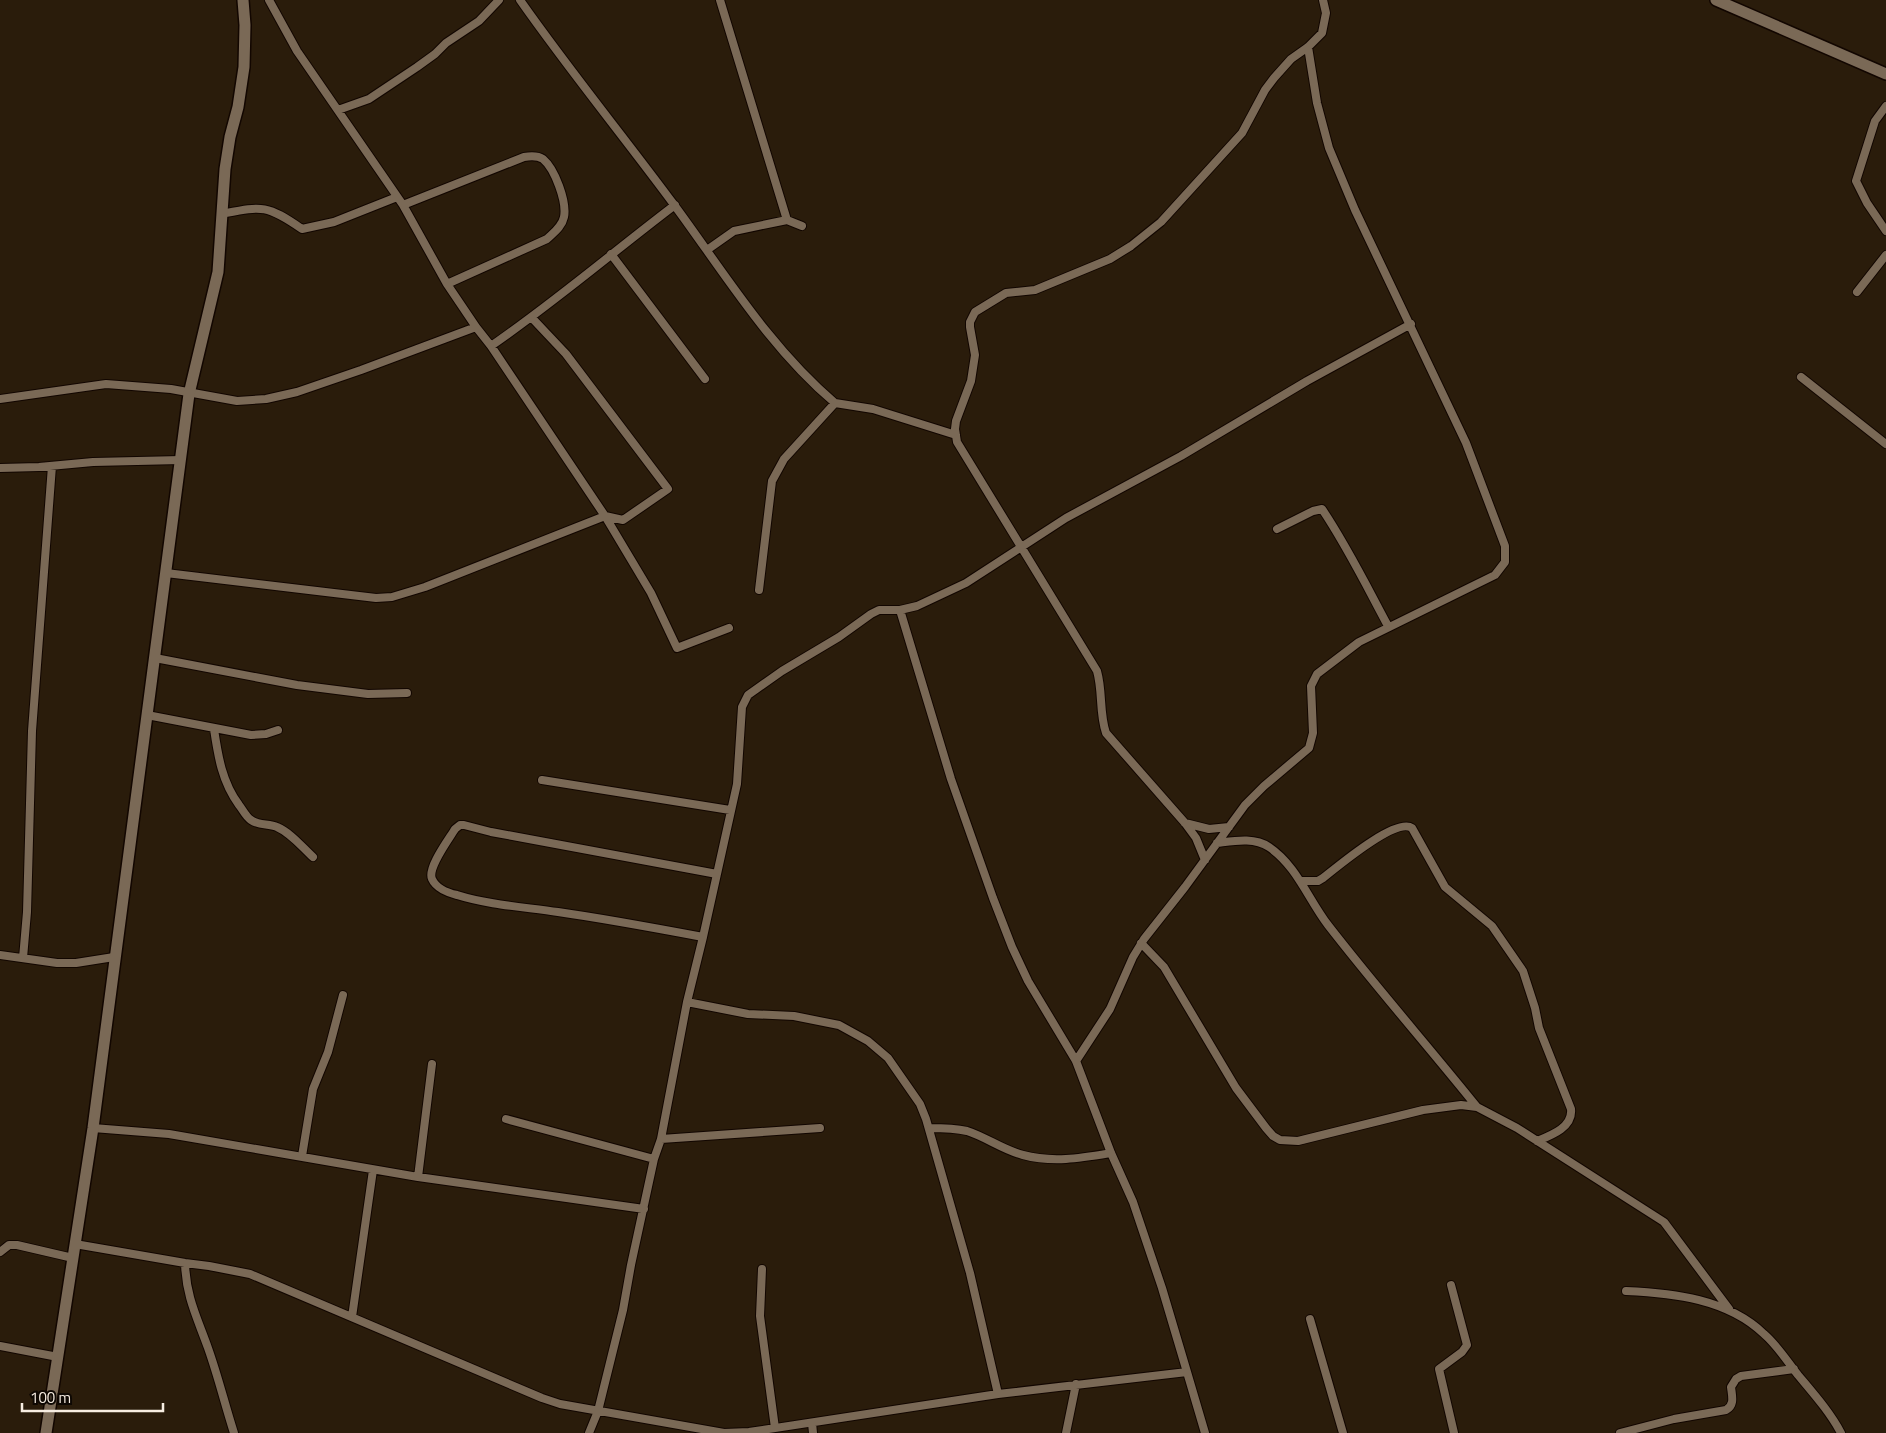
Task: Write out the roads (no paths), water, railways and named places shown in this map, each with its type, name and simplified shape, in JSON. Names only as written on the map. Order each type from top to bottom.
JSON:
[{"type":"street","points":[[46,1433],[93,1128],[105,1024],[190,394],[218,272],[221,214],[230,136],[238,107],[244,66],[245,25],[243,0]]},
{"type":"street","points":[[269,0],[297,51],[403,205],[447,284],[476,327],[492,346],[605,516],[651,593],[677,648],[730,628]]},
{"type":"street","points":[[338,110],[369,99],[418,66],[435,54],[446,43],[479,21],[499,0]]},
{"type":"street","points":[[520,0],[609,121],[675,205],[763,328],[810,382],[835,403],[873,409],[956,435]]},
{"type":"street","points":[[720,0],[787,220]]},
{"type":"street","points":[[1205,860],[1196,838],[1185,823],[1106,733],[1102,723],[1101,688],[1096,671],[957,442],[956,421],[971,381],[975,355],[970,322],[975,312],[1006,293],[1035,290],[1110,259],[1161,222],[1242,133],[1265,90],[1274,78],[1291,59],[1308,47],[1322,33],[1326,13],[1323,0]]},
{"type":"street","points":[[1716,0],[1886,74]]},
{"type":"street","points":[[1076,1061],[1116,1000],[1133,957],[1141,943],[1245,805],[1264,786],[1309,748],[1313,733],[1310,686],[1317,674],[1358,642],[1495,575],[1503,567],[1506,556],[1501,536],[1466,443],[1411,324],[1355,210],[1329,148],[1316,103],[1308,47]]},
{"type":"street","points":[[1886,106],[1875,121],[1856,181],[1867,203],[1886,231]]},
{"type":"street","points":[[403,205],[524,157],[536,156],[542,159],[551,170],[560,188],[564,206],[564,218],[559,228],[547,239],[447,284]]},
{"type":"street","points":[[221,214],[246,208],[264,209],[282,215],[302,228],[334,222],[397,197]]},
{"type":"street","points":[[492,346],[532,318],[675,205]]},
{"type":"street","points":[[707,250],[734,231],[787,220],[802,226]]},
{"type":"street","points":[[611,254],[704,379]]},
{"type":"street","points":[[1857,292],[1886,254]]},
{"type":"street","points":[[166,573],[376,598],[392,597],[425,587],[605,516],[623,520],[668,489],[566,354],[532,318]]},
{"type":"street","points":[[589,1433],[598,1411],[623,1310],[654,1159],[661,1139],[687,1002],[730,810],[738,768],[742,708],[748,696],[782,671],[840,637],[871,614],[879,610],[900,610],[917,606],[966,583],[1066,518],[1181,456],[1307,381],[1411,324]]},
{"type":"street","points":[[0,399],[106,384],[171,389],[190,394],[237,401],[266,399],[297,392],[476,327]]},
{"type":"street","points":[[1801,377],[1886,444]]},
{"type":"street","points":[[759,590],[772,482],[784,459],[835,403]]},
{"type":"street","points":[[0,468],[93,462],[181,460]]},
{"type":"street","points":[[23,958],[27,912],[32,731],[52,466]]},
{"type":"street","points":[[1277,529],[1322,509],[1388,626]]},
{"type":"street","points":[[900,610],[951,779],[1012,948],[1028,981],[1076,1061],[1111,1153],[1133,1202],[1162,1288],[1205,1433]]},
{"type":"street","points":[[155,658],[298,685],[368,694],[407,693]]},
{"type":"street","points":[[147,714],[251,735],[266,734],[278,730]]},
{"type":"street","points":[[214,729],[219,761],[225,781],[229,791],[247,816],[258,824],[271,824],[280,828],[313,857]]},
{"type":"street","points":[[542,780],[730,810]]},
{"type":"street","points":[[1185,823],[1209,829],[1229,827]]},
{"type":"street","points":[[1300,881],[1318,881],[1379,836],[1406,824],[1412,828],[1445,887],[1492,926],[1524,971],[1539,1028],[1572,1114],[1572,1119],[1566,1126],[1550,1136],[1537,1141]]},
{"type":"street","points":[[703,937],[619,921],[480,901],[455,895],[441,889],[433,881],[432,868],[455,829],[460,825],[464,825],[491,832],[717,874]]},
{"type":"street","points":[[1218,843],[1241,840],[1267,846],[1290,865],[1313,905],[1376,986],[1426,1043],[1477,1107],[1537,1141],[1664,1222],[1729,1309],[1765,1334],[1828,1413],[1840,1433]]},
{"type":"street","points":[[1141,943],[1164,967],[1236,1088],[1266,1128],[1280,1140],[1298,1141],[1444,1106],[1461,1105],[1477,1107]]},
{"type":"street","points":[[0,955],[57,963],[114,957]]},
{"type":"street","points":[[302,1156],[313,1089],[328,1052],[343,995]]},
{"type":"street","points":[[687,1002],[748,1014],[794,1016],[839,1025],[868,1041],[888,1058],[920,1104],[929,1128],[970,1273],[998,1394]]},
{"type":"street","points":[[418,1177],[432,1064]]},
{"type":"street","points":[[506,1119],[654,1159]]},
{"type":"street","points":[[93,1128],[169,1134],[373,1170],[644,1209]]},
{"type":"street","points":[[661,1139],[820,1128]]},
{"type":"street","points":[[929,1128],[949,1128],[967,1132],[1023,1155],[1046,1159],[1075,1160],[1111,1153]]},
{"type":"street","points":[[352,1316],[373,1170]]},
{"type":"street","points":[[74,1244],[250,1274],[542,1398],[560,1404],[724,1433],[749,1432],[998,1394],[1187,1372]]},
{"type":"street","points":[[0,1252],[9,1245],[17,1245],[72,1258]]},
{"type":"street","points":[[185,1263],[191,1306],[209,1349],[234,1433]]},
{"type":"street","points":[[762,1269],[760,1316],[775,1428]]},
{"type":"street","points":[[1451,1285],[1466,1345],[1462,1352],[1439,1369],[1454,1433]]},
{"type":"street","points":[[1626,1291],[1667,1293],[1729,1309]]},
{"type":"street","points":[[1310,1319],[1343,1433]]},
{"type":"street","points":[[0,1346],[58,1357]]},
{"type":"street","points":[[1620,1433],[1674,1418],[1726,1410],[1733,1401],[1731,1387],[1736,1379],[1741,1376],[1794,1369]]},
{"type":"street","points":[[1066,1433],[1076,1384]]},
{"type":"street","points":[[812,1423],[813,1433]]}]
